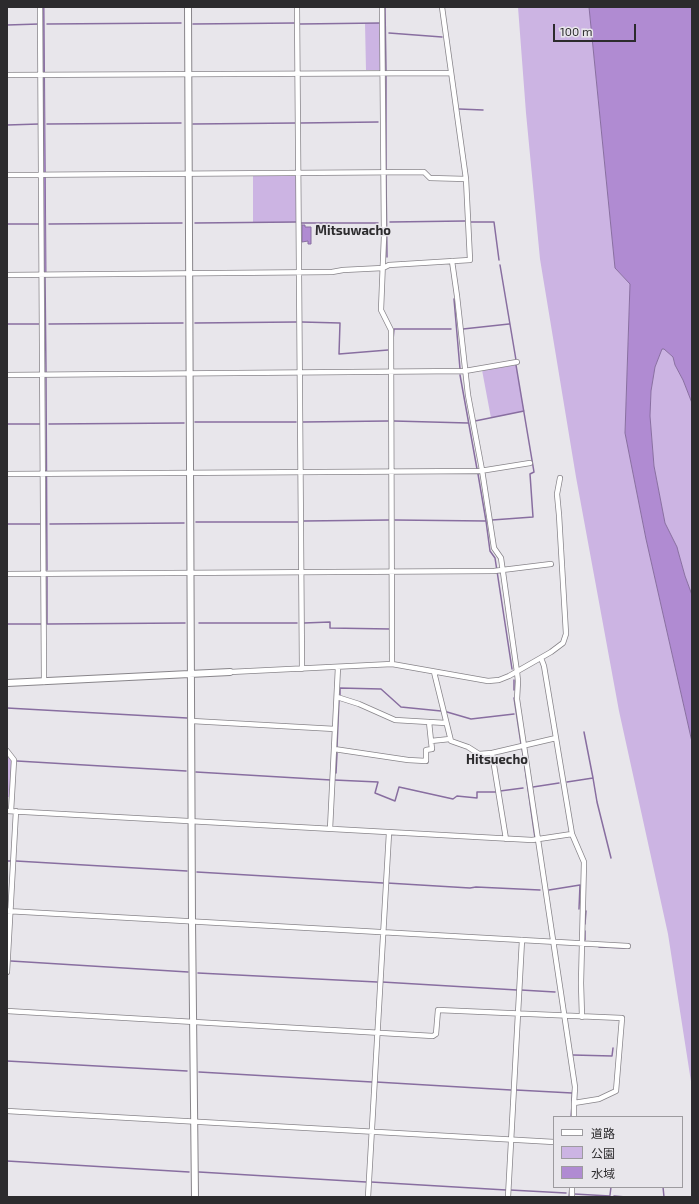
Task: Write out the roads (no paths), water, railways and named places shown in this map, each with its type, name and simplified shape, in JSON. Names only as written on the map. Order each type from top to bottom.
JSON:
[{"type":"street","points":[[40,7],[43,74],[44,174],[42,274],[46,474],[44,682]]},
{"type":"street","points":[[188,7],[187,74],[195,1197]]},
{"type":"street","points":[[297,7],[300,372],[299,472],[302,668]]},
{"type":"street","points":[[382,7],[384,73],[383,268],[381,310],[391,330],[392,664]]},
{"type":"street","points":[[7,275],[332,272],[383,268],[389,265],[470,260],[466,179],[442,7]]},
{"type":"street","points":[[7,75],[451,73]]},
{"type":"street","points":[[7,174],[424,172],[430,178],[466,179]]},
{"type":"street","points":[[452,261],[468,394],[494,548],[501,558],[499,571],[518,681],[516,699],[539,840],[575,1087],[574,1116]]},
{"type":"street","points":[[7,375],[466,371],[517,362]]},
{"type":"street","points":[[7,474],[482,470],[530,463]]},
{"type":"street","points":[[7,683],[392,664],[488,681],[499,680],[517,672],[563,643],[566,634],[557,494],[560,478]]},
{"type":"street","points":[[7,574],[499,571],[551,564]]},
{"type":"street","points":[[541,658],[544,666],[572,834],[584,862],[581,1001],[582,1017]]},
{"type":"street","points":[[330,829],[338,667]]},
{"type":"street","points":[[434,672],[450,740]]},
{"type":"street","points":[[337,697],[359,704],[394,720],[446,723]]},
{"type":"street","points":[[192,721],[335,729]]},
{"type":"street","points":[[334,749],[408,760],[426,760],[426,750],[432,749],[428,722]]},
{"type":"street","points":[[431,741],[450,740],[451,742],[468,747],[479,754],[492,753],[556,738]]},
{"type":"street","points":[[7,751],[14,760],[11,811],[7,972]]},
{"type":"street","points":[[492,753],[506,839]]},
{"type":"street","points":[[11,811],[506,839],[539,840],[572,834]]},
{"type":"street","points":[[368,1197],[388,833]]},
{"type":"street","points":[[9,911],[628,946]]},
{"type":"street","points":[[508,1197],[522,940]]},
{"type":"street","points":[[7,1011],[433,1036],[436,1034],[438,1010],[565,1017],[622,1018],[616,1091],[599,1098],[574,1102]]},
{"type":"street","points":[[7,1111],[371,1133],[553,1142]]},
{"type":"water","points":[[44,7],[46,273],[44,273]]},
{"type":"water","points":[[589,7],[692,7],[692,403],[675,365],[673,357],[662,349],[655,367],[651,391],[650,416],[654,466],[665,523],[677,547],[692,595],[692,742],[646,539],[625,433],[630,284],[615,268]]},
{"type":"water","points":[[302,225],[305,225],[305,227],[311,227],[311,244],[308,244],[308,241],[302,242]]},
{"type":"waterway","points":[[385,7],[386,71]]},
{"type":"waterway","points":[[47,24],[181,23]]},
{"type":"waterway","points":[[193,24],[295,23]]},
{"type":"waterway","points":[[300,24],[380,23]]},
{"type":"waterway","points":[[7,25],[39,24]]},
{"type":"waterway","points":[[389,33],[442,37]]},
{"type":"waterway","points":[[386,75],[386,169]]},
{"type":"waterway","points":[[459,109],[483,110]]},
{"type":"waterway","points":[[300,123],[378,122]]},
{"type":"waterway","points":[[47,124],[181,123]]},
{"type":"waterway","points":[[193,124],[296,123]]},
{"type":"waterway","points":[[7,125],[39,124]]},
{"type":"waterway","points":[[386,175],[387,257]]},
{"type":"waterway","points":[[390,222],[465,221]]},
{"type":"waterway","points":[[195,223],[296,222]]},
{"type":"waterway","points":[[471,222],[494,222],[499,260]]},
{"type":"waterway","points":[[49,224],[182,223]]},
{"type":"waterway","points":[[301,223],[378,223]]},
{"type":"waterway","points":[[7,224],[39,224]]},
{"type":"waterway","points":[[500,265],[516,360]]},
{"type":"waterway","points":[[45,276],[46,372]]},
{"type":"waterway","points":[[454,299],[460,369]]},
{"type":"waterway","points":[[195,323],[296,322]]},
{"type":"waterway","points":[[302,322],[340,323],[339,354],[388,350]]},
{"type":"waterway","points":[[49,324],[183,323]]},
{"type":"waterway","points":[[7,324],[40,324]]},
{"type":"waterway","points":[[463,329],[509,324]]},
{"type":"waterway","points":[[393,340],[394,329],[451,329]]},
{"type":"waterway","points":[[492,520],[533,517],[530,474],[534,472],[516,365]]},
{"type":"waterway","points":[[460,375],[477,469]]},
{"type":"waterway","points":[[46,377],[47,570]]},
{"type":"waterway","points":[[475,421],[524,411]]},
{"type":"waterway","points":[[303,422],[388,421]]},
{"type":"waterway","points":[[394,421],[468,423]]},
{"type":"waterway","points":[[195,422],[296,422]]},
{"type":"waterway","points":[[49,424],[184,423]]},
{"type":"waterway","points":[[7,424],[41,424]]},
{"type":"waterway","points":[[478,474],[490,551],[495,558],[512,669]]},
{"type":"waterway","points":[[304,521],[389,520]]},
{"type":"waterway","points":[[395,520],[486,521]]},
{"type":"waterway","points":[[196,522],[298,522]]},
{"type":"waterway","points":[[50,524],[184,523]]},
{"type":"waterway","points":[[7,524],[41,524]]},
{"type":"waterway","points":[[47,577],[47,624],[185,623]]},
{"type":"waterway","points":[[304,623],[330,622],[330,628],[390,629]]},
{"type":"waterway","points":[[199,623],[297,623]]},
{"type":"waterway","points":[[7,624],[42,624]]},
{"type":"waterway","points":[[514,680],[514,690]]},
{"type":"waterway","points":[[340,695],[340,688],[381,689],[401,707],[441,711]]},
{"type":"waterway","points":[[514,698],[521,744]]},
{"type":"waterway","points":[[337,747],[339,700]]},
{"type":"waterway","points":[[7,708],[187,718]]},
{"type":"waterway","points":[[447,712],[471,719],[514,714]]},
{"type":"waterway","points":[[567,782],[593,778],[584,732]]},
{"type":"waterway","points":[[522,748],[535,838]]},
{"type":"waterway","points":[[336,773],[337,753]]},
{"type":"waterway","points":[[17,761],[186,771]]},
{"type":"waterway","points":[[196,772],[331,780]]},
{"type":"waterway","points":[[593,778],[597,802],[611,858]]},
{"type":"waterway","points":[[334,780],[378,782],[375,793],[395,801],[399,787],[453,799],[457,796],[477,798],[477,792],[496,792]]},
{"type":"waterway","points":[[533,787],[559,783]]},
{"type":"waterway","points":[[500,791],[523,788]]},
{"type":"waterway","points":[[7,861],[12,861]]},
{"type":"waterway","points":[[16,861],[187,871]]},
{"type":"waterway","points":[[197,872],[383,883]]},
{"type":"waterway","points":[[387,883],[470,888],[540,890]]},
{"type":"waterway","points":[[549,890],[580,885],[579,909]]},
{"type":"waterway","points":[[585,924],[586,911]]},
{"type":"waterway","points":[[585,931],[585,940]]},
{"type":"waterway","points":[[599,947],[627,948]]},
{"type":"waterway","points":[[11,961],[188,972]]},
{"type":"waterway","points":[[198,973],[377,982]]},
{"type":"waterway","points":[[382,982],[517,990]]},
{"type":"waterway","points":[[521,990],[555,992]]},
{"type":"waterway","points":[[573,1055],[612,1056],[613,1048]]},
{"type":"waterway","points":[[7,1061],[187,1071]]},
{"type":"waterway","points":[[199,1072],[372,1082]]},
{"type":"waterway","points":[[376,1082],[511,1090]]},
{"type":"waterway","points":[[572,1101],[573,1085]]},
{"type":"waterway","points":[[516,1090],[572,1093]]},
{"type":"waterway","points":[[571,1116],[572,1105]]},
{"type":"waterway","points":[[7,1161],[189,1172]]},
{"type":"waterway","points":[[199,1172],[366,1182]]},
{"type":"waterway","points":[[371,1182],[506,1190]]},
{"type":"waterway","points":[[569,1197],[570,1188]]},
{"type":"waterway","points":[[610,1195],[611,1188]]},
{"type":"waterway","points":[[663,1188],[664,1197]]},
{"type":"waterway","points":[[510,1190],[566,1193]]},
{"type":"waterway","points":[[574,1194],[610,1196]]},
{"type":"waterway","points":[[614,1196],[626,1197]]},
{"type":"district","name":"Mitsuwacho","points":[[353,231]]},
{"type":"district","name":"Hitsuecho","points":[[497,760]]}]
